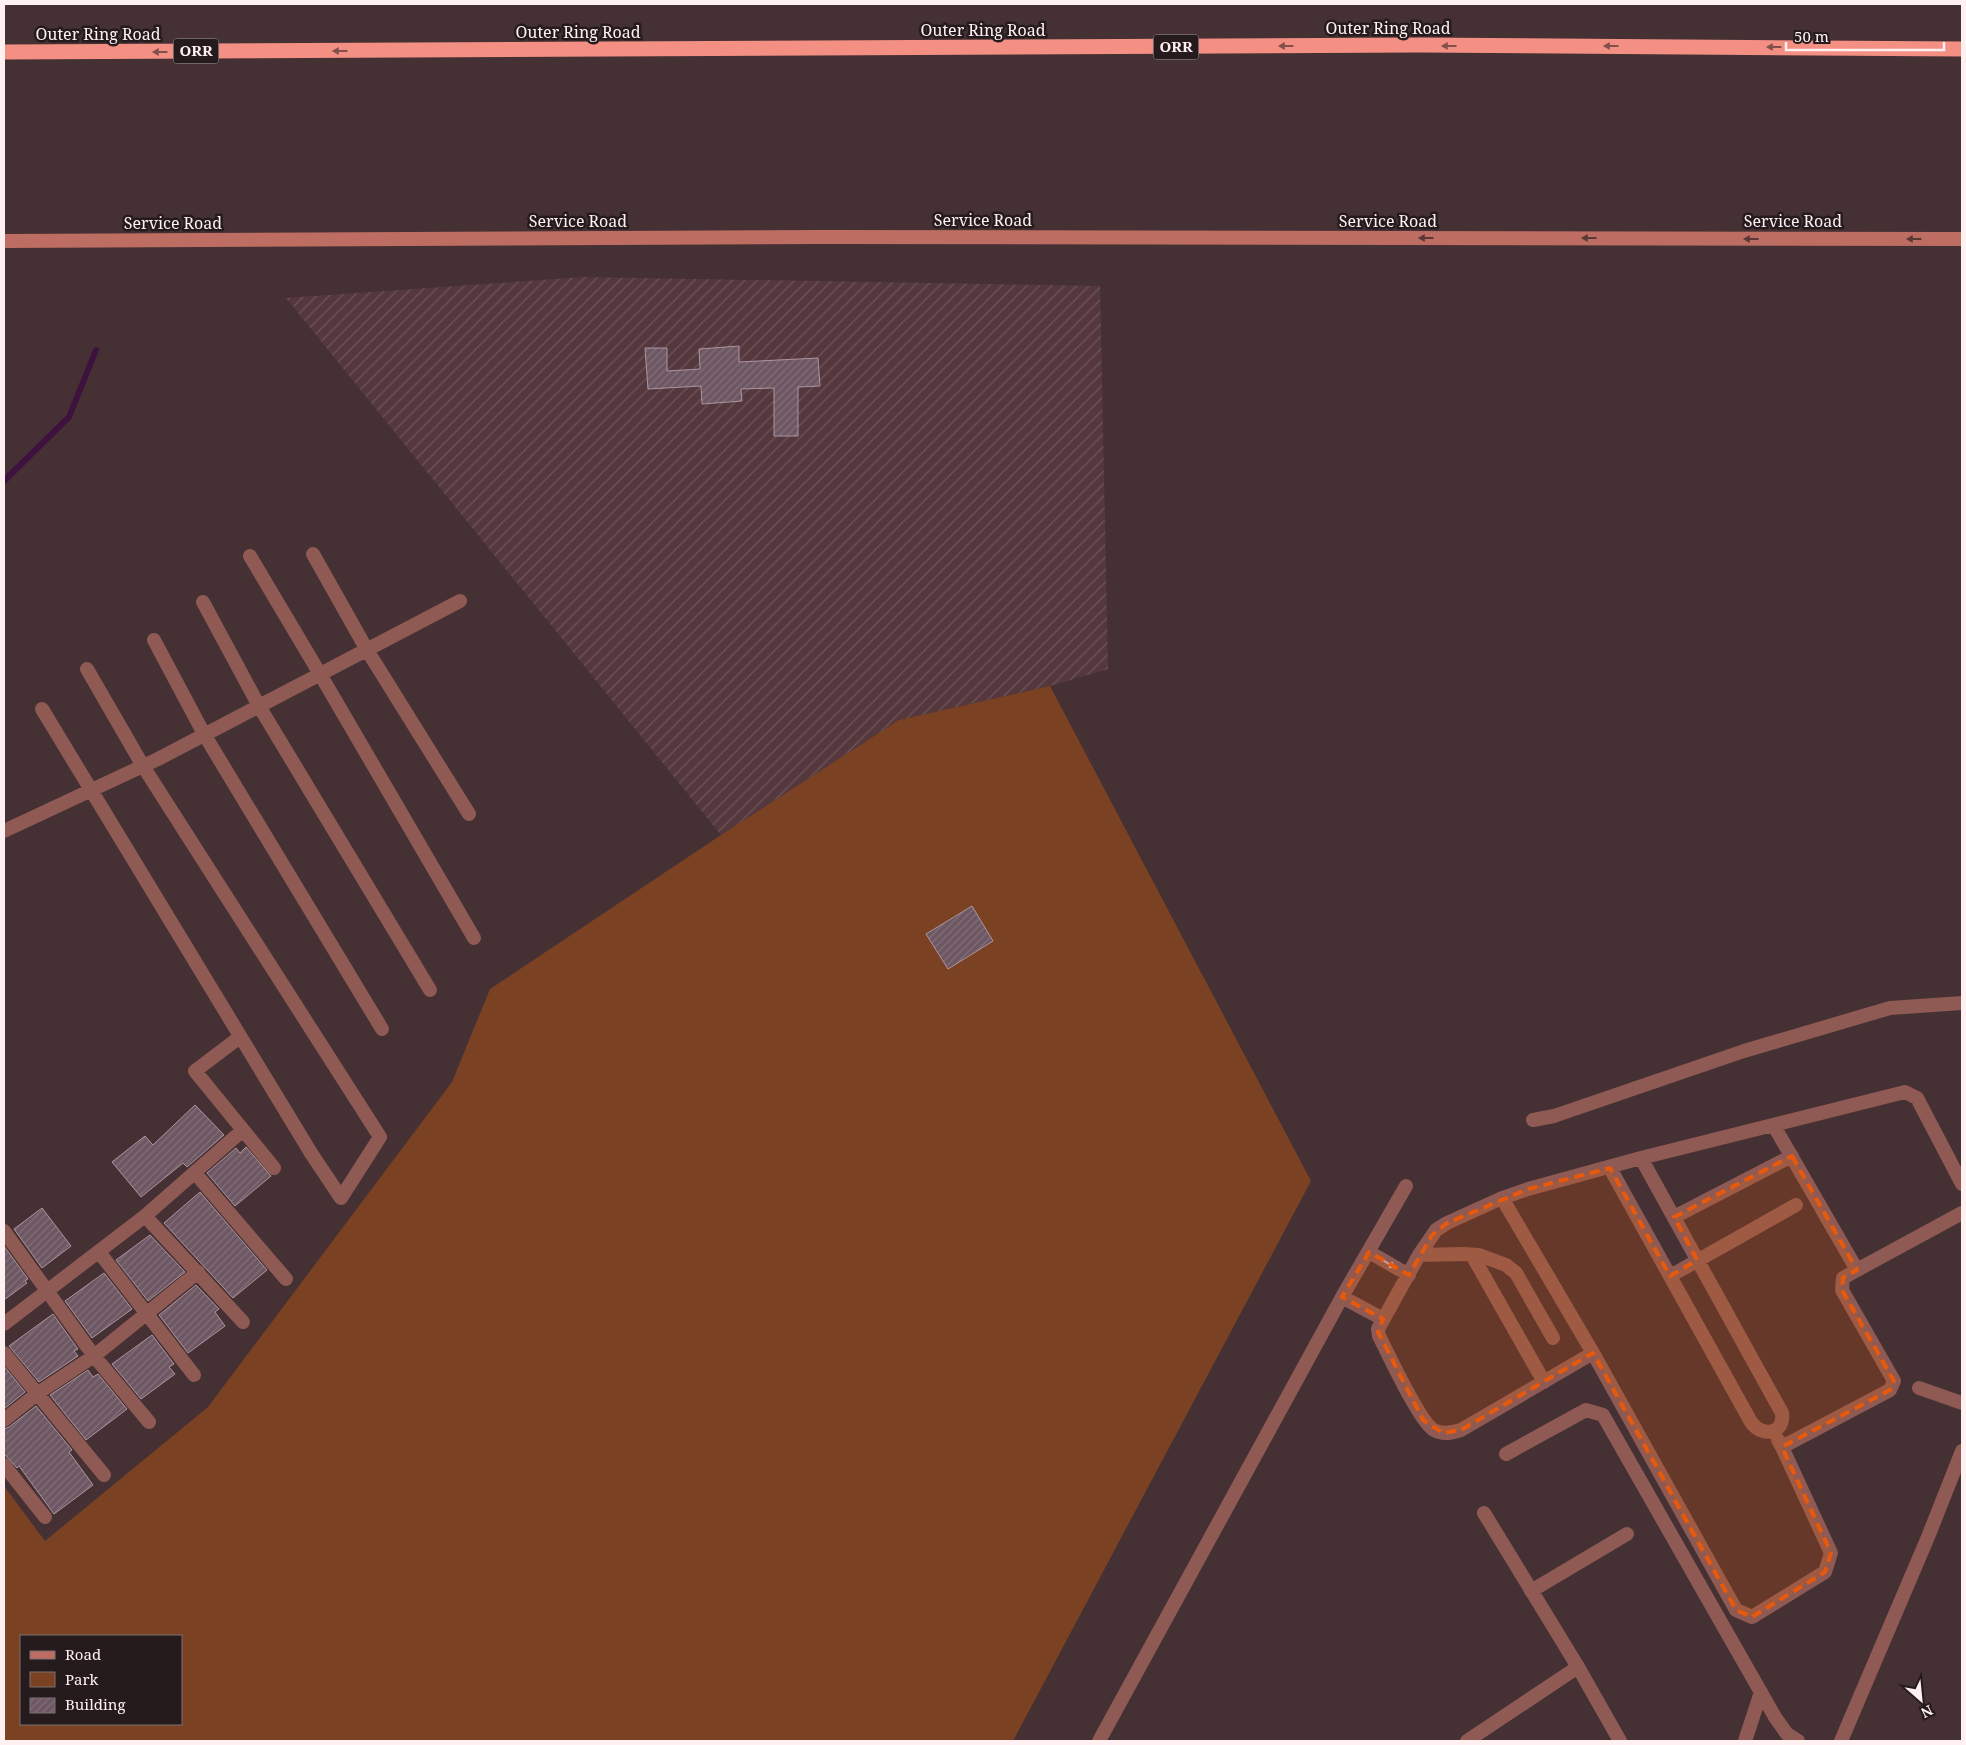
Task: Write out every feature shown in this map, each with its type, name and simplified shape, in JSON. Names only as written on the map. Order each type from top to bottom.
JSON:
[{"type":"highway","name":"Outer Ring Road","points":[[4,52],[1409,46],[1962,49]]},
{"type":"main road","name":"Service Road","points":[[4,241],[811,237],[1962,239]]},
{"type":"street","points":[[313,554],[367,650],[469,814]]},
{"type":"street","points":[[250,556],[474,938]]},
{"type":"street","points":[[4,831],[143,766],[460,600]]},
{"type":"street","points":[[203,602],[259,706],[430,990]]},
{"type":"street","points":[[154,640],[204,734],[382,1029]]},
{"type":"street","points":[[42,709],[240,1037],[341,1198],[380,1137],[143,766],[87,669]]},
{"type":"street","points":[[1533,1120],[1554,1116],[1744,1051],[1890,1008],[1962,1004]]},
{"type":"street","points":[[240,1037],[195,1071],[274,1168]]},
{"type":"street","points":[[1593,1353],[1461,1430],[1452,1433],[1435,1431],[1423,1420],[1379,1336],[1378,1329],[1419,1255],[1436,1230],[1502,1198],[1641,1158],[1905,1092],[1917,1098],[1962,1184]]},
{"type":"street","points":[[1774,1126],[1857,1270]]},
{"type":"street","points":[[4,1324],[145,1216],[243,1130]]},
{"type":"street","points":[[1674,1217],[1792,1156]]},
{"type":"street","points":[[1610,1168],[1755,1427],[1762,1432],[1773,1431],[1781,1425],[1783,1420],[1782,1413],[1641,1158]]},
{"type":"street","points":[[195,1172],[286,1279]]},
{"type":"street","points":[[1099,1741],[1342,1297],[1406,1186]]},
{"type":"street","points":[[1502,1198],[1593,1353],[1736,1610],[1752,1617],[1825,1572],[1831,1553],[1773,1431]]},
{"type":"street","points":[[1670,1276],[1796,1205]]},
{"type":"street","points":[[1782,1447],[1890,1390],[1894,1381],[1842,1290],[1843,1278],[1962,1213]]},
{"type":"street","points":[[145,1216],[243,1322]]},
{"type":"street","points":[[4,1231],[94,1356],[149,1422]]},
{"type":"street","points":[[99,1252],[194,1374]]},
{"type":"street","points":[[1369,1252],[1409,1275]]},
{"type":"street","points":[[1419,1255],[1479,1255],[1506,1265],[1516,1273],[1553,1338]]},
{"type":"street","points":[[1472,1255],[1544,1382]]},
{"type":"street","points":[[4,1420],[38,1393],[94,1356],[198,1272]]},
{"type":"street","points":[[1342,1297],[1383,1319]]},
{"type":"street","points":[[4,1353],[104,1475]]},
{"type":"street","points":[[1919,1388],[1962,1403]]},
{"type":"street","points":[[1506,1454],[1586,1410],[1603,1415],[1761,1692],[1787,1734],[1798,1741]]},
{"type":"street","points":[[1841,1741],[1928,1537],[1962,1451]]},
{"type":"street","points":[[4,1465],[45,1517]]},
{"type":"street","points":[[1484,1513],[1578,1667],[1620,1741]]},
{"type":"street","points":[[1531,1591],[1627,1534]]},
{"type":"street","points":[[1467,1741],[1578,1667]]},
{"type":"street","points":[[1745,1741],[1761,1692]]},
{"type":"highlighted area","points":[[1792,1156],[1857,1270],[1843,1278],[1842,1290],[1894,1381],[1890,1390],[1782,1447],[1831,1553],[1825,1572],[1752,1617],[1736,1610],[1593,1353],[1461,1430],[1443,1433],[1423,1420],[1378,1332],[1383,1319],[1342,1297],[1369,1252],[1409,1275],[1432,1235],[1447,1223],[1528,1189],[1610,1168],[1670,1276],[1697,1260],[1674,1217]]},
{"type":"shaded area","points":[[584,277],[1100,286],[1108,669],[1050,686],[899,720],[721,835],[286,298]]},
{"type":"green space","points":[[1050,686],[1311,1181],[1013,1741],[4,1741],[4,1486],[45,1541],[208,1407],[452,1082],[490,989],[721,835],[899,720]]},
{"type":"building","points":[[739,346],[739,362],[818,358],[820,386],[798,387],[798,436],[774,436],[774,388],[741,389],[742,401],[702,404],[701,386],[648,389],[645,348],[667,348],[667,371],[700,369],[699,349]]},
{"type":"building","points":[[972,906],[993,941],[948,969],[926,934]]},
{"type":"building","points":[[195,1105],[224,1135],[187,1167],[183,1163],[141,1197],[112,1162],[145,1136],[153,1145]]},
{"type":"building","points":[[246,1147],[271,1176],[235,1206],[207,1173],[236,1148],[240,1153]]},
{"type":"building","points":[[200,1192],[267,1270],[233,1298],[164,1223]]},
{"type":"building","points":[[42,1208],[71,1246],[42,1268],[14,1229]]},
{"type":"building","points":[[150,1235],[185,1272],[148,1301],[116,1260]]},
{"type":"building","points":[[4,1246],[28,1279],[25,1281],[27,1283],[4,1300]]},
{"type":"building","points":[[104,1273],[132,1309],[92,1338],[65,1301]]},
{"type":"building","points":[[196,1285],[219,1309],[215,1312],[225,1326],[188,1353],[159,1315]]},
{"type":"building","points":[[53,1314],[78,1349],[74,1351],[78,1356],[39,1382],[9,1346]]},
{"type":"building","points":[[152,1335],[174,1364],[169,1367],[175,1374],[141,1399],[112,1364]]},
{"type":"building","points":[[4,1366],[25,1392],[4,1409]]},
{"type":"building","points":[[88,1370],[93,1377],[98,1374],[127,1409],[86,1440],[50,1395]]},
{"type":"building","points":[[36,1406],[72,1450],[69,1452],[93,1485],[54,1514],[19,1466],[17,1468],[4,1454],[4,1429]]},
{"type":"waterway","points":[[4,481],[69,417],[96,350]]}]
